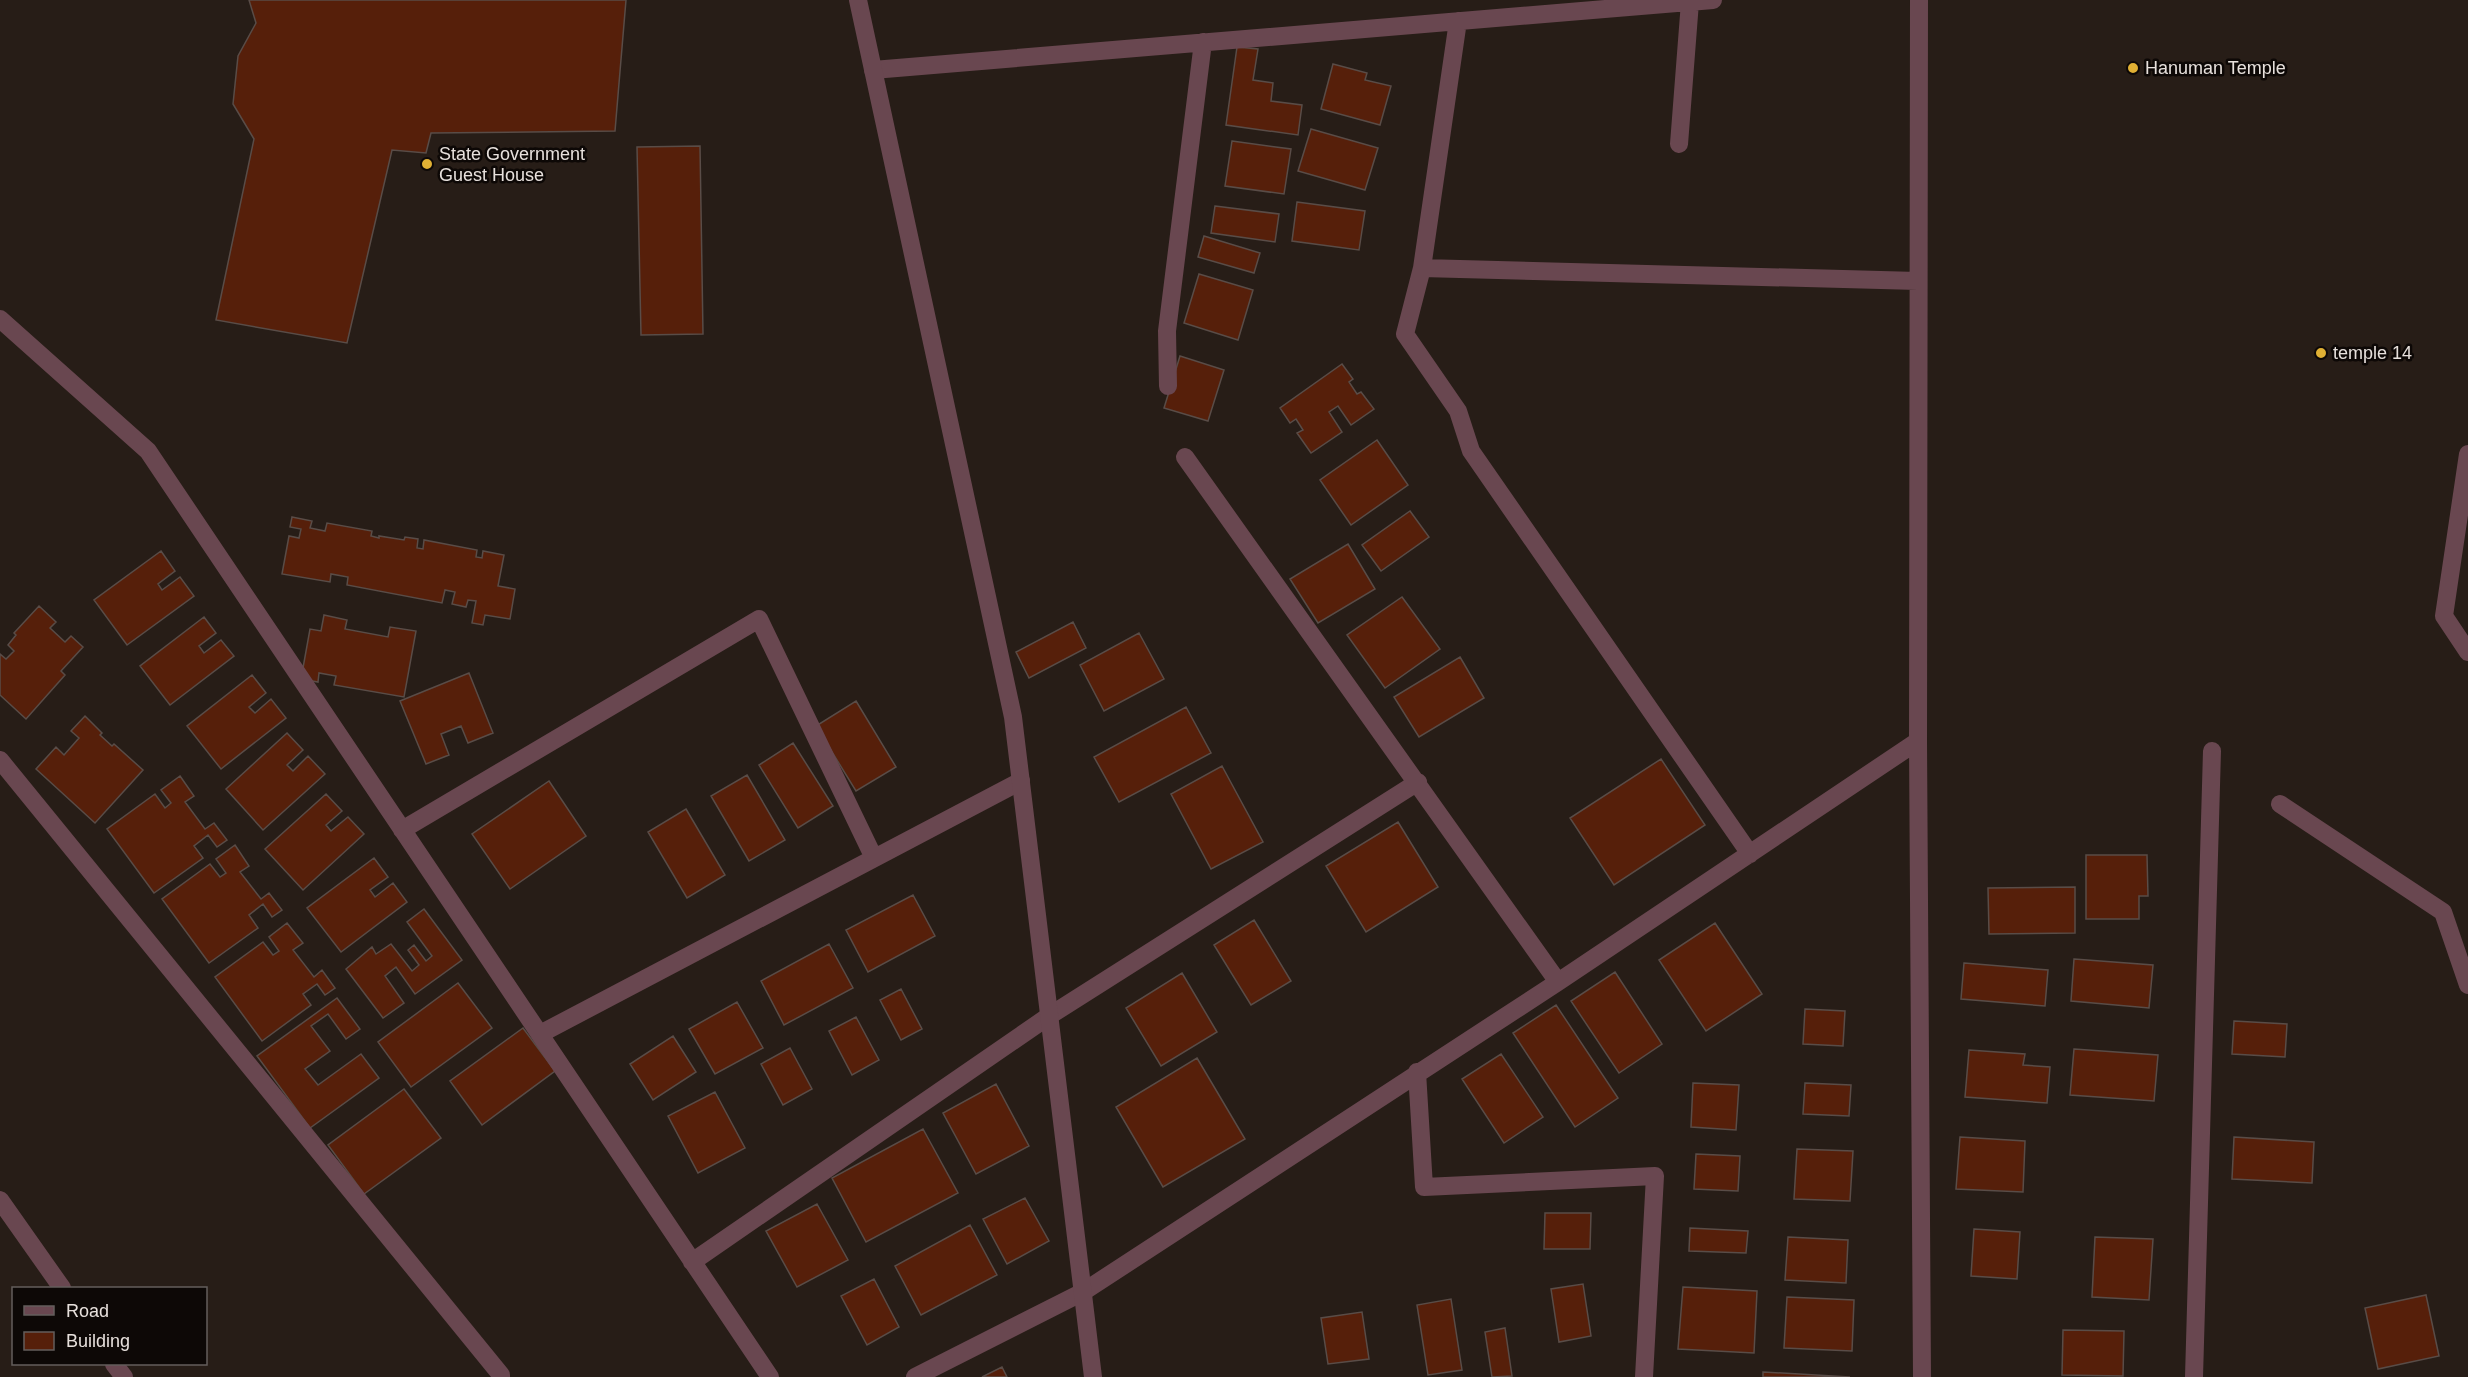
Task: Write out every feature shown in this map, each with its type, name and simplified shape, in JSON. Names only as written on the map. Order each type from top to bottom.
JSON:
[{"type":"street","points":[[858,0],[1013,717],[1093,1377]]},
{"type":"street","points":[[873,70],[1713,0]]},
{"type":"street","points":[[1918,0],[1918,741],[1922,1377]]},
{"type":"street","points":[[1679,144],[1690,2]]},
{"type":"street","points":[[1458,21],[1422,268],[1405,334],[1458,411],[1471,450],[1750,854]]},
{"type":"street","points":[[1168,386],[1167,331],[1203,42]]},
{"type":"street","points":[[1422,268],[1918,281]]},
{"type":"street","points":[[0,319],[148,451],[770,1377]]},
{"type":"street","points":[[2468,454],[2444,616],[2468,651]]},
{"type":"street","points":[[1185,457],[1558,982]]},
{"type":"street","points":[[402,830],[759,619],[874,858]]},
{"type":"street","points":[[915,1377],[1083,1292],[1558,982],[1918,741]]},
{"type":"street","points":[[2194,1377],[2212,751]]},
{"type":"street","points":[[0,760],[494,1365],[501,1377]]},
{"type":"street","points":[[540,1034],[1021,781]]},
{"type":"street","points":[[692,1262],[1049,1016],[1418,782]]},
{"type":"street","points":[[2280,804],[2443,912],[2468,985]]},
{"type":"street","points":[[1417,1072],[1424,1187],[1655,1176],[1644,1377]]},
{"type":"street","points":[[0,1200],[61,1287]]},
{"type":"street","points":[[115,1365],[124,1377]]},
{"type":"building","points":[[249,0],[626,0],[615,131],[431,133],[426,153],[392,150],[347,343],[216,320],[254,139],[233,104],[238,56],[256,23]]},
{"type":"building","points":[[1237,47],[1258,49],[1253,80],[1273,83],[1271,101],[1302,105],[1298,135],[1226,125]]},
{"type":"building","points":[[1333,64],[1367,73],[1365,80],[1391,86],[1380,125],[1321,109]]},
{"type":"building","points":[[1311,129],[1378,148],[1365,190],[1298,171]]},
{"type":"building","points":[[1232,141],[1291,149],[1284,194],[1225,186]]},
{"type":"building","points":[[700,146],[703,334],[641,335],[637,147]]},
{"type":"building","points":[[1297,202],[1365,211],[1359,250],[1292,241]]},
{"type":"building","points":[[1215,206],[1279,214],[1275,242],[1211,233]]},
{"type":"building","points":[[1204,236],[1260,253],[1254,273],[1198,257]]},
{"type":"building","points":[[1199,274],[1253,290],[1238,340],[1184,323]]},
{"type":"building","points":[[1180,356],[1224,370],[1208,421],[1164,408]]},
{"type":"building","points":[[1342,364],[1353,379],[1349,382],[1357,394],[1361,392],[1374,409],[1351,425],[1338,406],[1329,412],[1342,432],[1311,453],[1297,433],[1303,430],[1296,419],[1290,423],[1280,408]]},
{"type":"building","points":[[1377,440],[1408,485],[1351,525],[1320,480]]},
{"type":"building","points":[[1410,511],[1429,537],[1381,571],[1362,545]]},
{"type":"building","points":[[292,517],[312,521],[310,528],[325,531],[327,523],[372,531],[371,536],[379,538],[379,536],[404,540],[405,537],[418,539],[417,548],[423,549],[424,540],[477,550],[476,557],[482,558],[483,551],[504,555],[498,586],[515,589],[510,619],[485,615],[483,625],[472,623],[476,601],[468,600],[466,607],[452,604],[455,592],[445,590],[442,603],[347,585],[348,577],[331,574],[330,582],[282,574],[289,536],[299,538],[301,529],[290,527]]},
{"type":"building","points":[[1348,544],[1375,589],[1318,623],[1290,579]]},
{"type":"building","points":[[161,551],[175,571],[158,584],[162,590],[180,577],[194,596],[127,645],[94,600]]},
{"type":"building","points":[[1402,597],[1440,649],[1385,688],[1347,635]]},
{"type":"building","points":[[39,606],[56,622],[50,628],[65,642],[71,636],[83,647],[61,671],[65,675],[26,719],[0,695],[0,654],[6,659],[14,651],[8,645],[16,635],[14,633]]},
{"type":"building","points":[[324,615],[347,620],[345,629],[388,637],[390,627],[416,631],[404,697],[334,685],[336,676],[319,673],[318,682],[301,679],[310,629],[321,631]]},
{"type":"building","points":[[204,617],[216,633],[199,646],[204,653],[221,640],[234,656],[170,705],[140,666]]},
{"type":"building","points":[[1073,622],[1086,648],[1029,678],[1016,652]]},
{"type":"building","points":[[1139,633],[1164,679],[1104,711],[1080,665]]},
{"type":"building","points":[[1460,657],[1484,698],[1419,737],[1394,697]]},
{"type":"building","points":[[469,673],[493,733],[468,743],[461,726],[441,734],[449,755],[426,764],[400,701]]},
{"type":"building","points":[[252,675],[266,693],[249,707],[255,713],[271,699],[286,718],[221,769],[187,726]]},
{"type":"building","points":[[856,701],[896,767],[856,791],[816,726]]},
{"type":"building","points":[[1186,707],[1211,753],[1119,802],[1094,757]]},
{"type":"building","points":[[85,716],[102,733],[100,735],[112,746],[114,744],[143,770],[95,823],[36,769],[56,747],[64,755],[79,738],[71,731]]},
{"type":"building","points":[[287,733],[303,750],[287,765],[293,771],[308,756],[325,774],[263,830],[226,789]]},
{"type":"building","points":[[793,743],[833,806],[798,828],[759,765]]},
{"type":"building","points":[[1661,759],[1705,825],[1614,885],[1570,818]]},
{"type":"building","points":[[1222,766],[1263,842],[1211,869],[1171,794]]},
{"type":"building","points":[[747,775],[785,840],[749,861],[711,796]]},
{"type":"building","points":[[180,776],[194,796],[185,802],[205,829],[214,823],[227,840],[217,847],[208,835],[194,846],[203,858],[154,893],[107,829],[155,794],[165,808],[171,803],[161,790]]},
{"type":"building","points":[[549,781],[586,836],[510,889],[472,834]]},
{"type":"building","points":[[326,794],[342,811],[326,825],[331,831],[348,817],[364,834],[303,890],[265,849]]},
{"type":"building","points":[[686,809],[725,875],[687,898],[648,832]]},
{"type":"building","points":[[1398,822],[1438,887],[1366,932],[1326,866]]},
{"type":"building","points":[[235,845],[249,866],[240,872],[261,899],[269,893],[282,910],[272,917],[263,904],[249,915],[258,928],[209,963],[162,899],[210,864],[220,877],[226,873],[216,859]]},
{"type":"building","points":[[2086,855],[2147,855],[2148,896],[2139,896],[2139,919],[2086,919]]},
{"type":"building","points":[[374,858],[388,877],[370,890],[375,897],[393,883],[407,902],[341,952],[307,908]]},
{"type":"building","points":[[2075,887],[2075,933],[1989,934],[1988,888]]},
{"type":"building","points":[[913,895],[935,936],[868,972],[846,930]]},
{"type":"building","points":[[424,909],[462,960],[415,994],[396,967],[385,976],[404,1003],[383,1018],[346,969],[372,947],[376,954],[391,944],[412,971],[419,965],[408,950],[414,945],[426,961],[432,956],[407,922]]},
{"type":"building","points":[[1254,920],[1291,981],[1251,1005],[1214,945]]},
{"type":"building","points":[[287,923],[303,943],[293,950],[314,977],[322,970],[335,988],[325,995],[317,984],[303,994],[311,1005],[262,1041],[215,977],[263,942],[273,955],[279,951],[269,937]]},
{"type":"building","points":[[1715,923],[1762,994],[1706,1031],[1659,960]]},
{"type":"building","points":[[829,944],[853,988],[784,1025],[761,981]]},
{"type":"building","points":[[2074,959],[2153,965],[2149,1008],[2071,1001]]},
{"type":"building","points":[[1964,963],[2048,970],[2045,1006],[1961,999]]},
{"type":"building","points":[[1615,972],[1662,1044],[1619,1073],[1571,1001]]},
{"type":"building","points":[[1182,973],[1217,1032],[1161,1066],[1126,1008]]},
{"type":"building","points":[[458,983],[492,1028],[411,1087],[378,1042]]},
{"type":"building","points":[[901,989],[922,1029],[901,1040],[880,1000]]},
{"type":"building","points":[[337,998],[360,1029],[346,1039],[328,1014],[311,1026],[330,1051],[305,1069],[318,1085],[361,1054],[379,1078],[310,1128],[257,1056]]},
{"type":"building","points":[[737,1002],[763,1048],[715,1074],[689,1029]]},
{"type":"building","points":[[1556,1005],[1618,1098],[1575,1127],[1513,1033]]},
{"type":"building","points":[[1805,1009],[1845,1011],[1843,1046],[1803,1044]]},
{"type":"building","points":[[856,1017],[879,1060],[852,1075],[829,1031]]},
{"type":"building","points":[[2234,1021],[2287,1024],[2285,1057],[2232,1054]]},
{"type":"building","points":[[523,1028],[555,1071],[482,1125],[450,1081]]},
{"type":"building","points":[[673,1036],[696,1072],[653,1100],[630,1064]]},
{"type":"building","points":[[790,1048],[812,1089],[783,1105],[761,1064]]},
{"type":"building","points":[[2074,1049],[2158,1055],[2154,1101],[2070,1095]]},
{"type":"building","points":[[1969,1050],[2025,1054],[2023,1065],[2050,1067],[2047,1103],[1965,1097]]},
{"type":"building","points":[[1501,1054],[1543,1117],[1504,1143],[1462,1079]]},
{"type":"building","points":[[1197,1058],[1245,1139],[1163,1187],[1116,1107]]},
{"type":"building","points":[[1693,1083],[1739,1085],[1736,1130],[1691,1127]]},
{"type":"building","points":[[1805,1083],[1851,1085],[1849,1116],[1803,1114]]},
{"type":"building","points":[[996,1084],[1029,1146],[976,1174],[943,1113]]},
{"type":"building","points":[[404,1089],[441,1138],[364,1194],[328,1145]]},
{"type":"building","points":[[715,1092],[745,1148],[698,1173],[668,1116]]},
{"type":"building","points":[[923,1129],[958,1193],[866,1242],[832,1178]]},
{"type":"building","points":[[1960,1137],[2025,1141],[2023,1192],[1956,1189]]},
{"type":"building","points":[[2234,1137],[2314,1142],[2312,1183],[2232,1179]]},
{"type":"building","points":[[1797,1149],[1853,1151],[1850,1201],[1794,1199]]},
{"type":"building","points":[[1696,1154],[1740,1156],[1738,1191],[1694,1189]]},
{"type":"building","points":[[1025,1198],[1049,1241],[1007,1264],[983,1219]]},
{"type":"building","points":[[817,1204],[848,1260],[797,1287],[766,1231]]},
{"type":"building","points":[[1545,1213],[1591,1213],[1590,1249],[1544,1249]]},
{"type":"building","points":[[970,1225],[997,1275],[921,1315],[895,1266]]},
{"type":"building","points":[[1690,1228],[1748,1231],[1746,1253],[1689,1251]]},
{"type":"building","points":[[1974,1229],[2020,1232],[2017,1279],[1971,1276]]},
{"type":"building","points":[[1788,1237],[1848,1240],[1846,1283],[1785,1280]]},
{"type":"building","points":[[2095,1237],[2153,1239],[2149,1300],[2092,1297]]},
{"type":"building","points":[[874,1279],[899,1327],[867,1345],[841,1296]]},
{"type":"building","points":[[1583,1284],[1591,1336],[1559,1342],[1551,1289]]},
{"type":"building","points":[[1683,1287],[1757,1291],[1754,1353],[1678,1349]]},
{"type":"building","points":[[2426,1295],[2439,1356],[2378,1369],[2365,1308]]},
{"type":"building","points":[[1787,1297],[1854,1300],[1852,1351],[1784,1348]]},
{"type":"building","points":[[1451,1299],[1462,1370],[1428,1375],[1417,1305]]},
{"type":"building","points":[[1362,1312],[1369,1359],[1328,1364],[1321,1318]]},
{"type":"building","points":[[1505,1328],[1512,1376],[1492,1377],[1485,1332]]},
{"type":"building","points":[[2063,1330],[2124,1331],[2123,1376],[2062,1375]]},
{"type":"building","points":[[1002,1367],[1007,1377],[982,1377]]},
{"type":"building","points":[[1763,1372],[1850,1377],[1763,1377]]},
{"type":"place","name":"Hanuman Temple","points":[[2133,68]]},
{"type":"place","name":"State Government Guest House","points":[[427,164]]},
{"type":"place","name":"temple 14","points":[[2321,353]]}]
